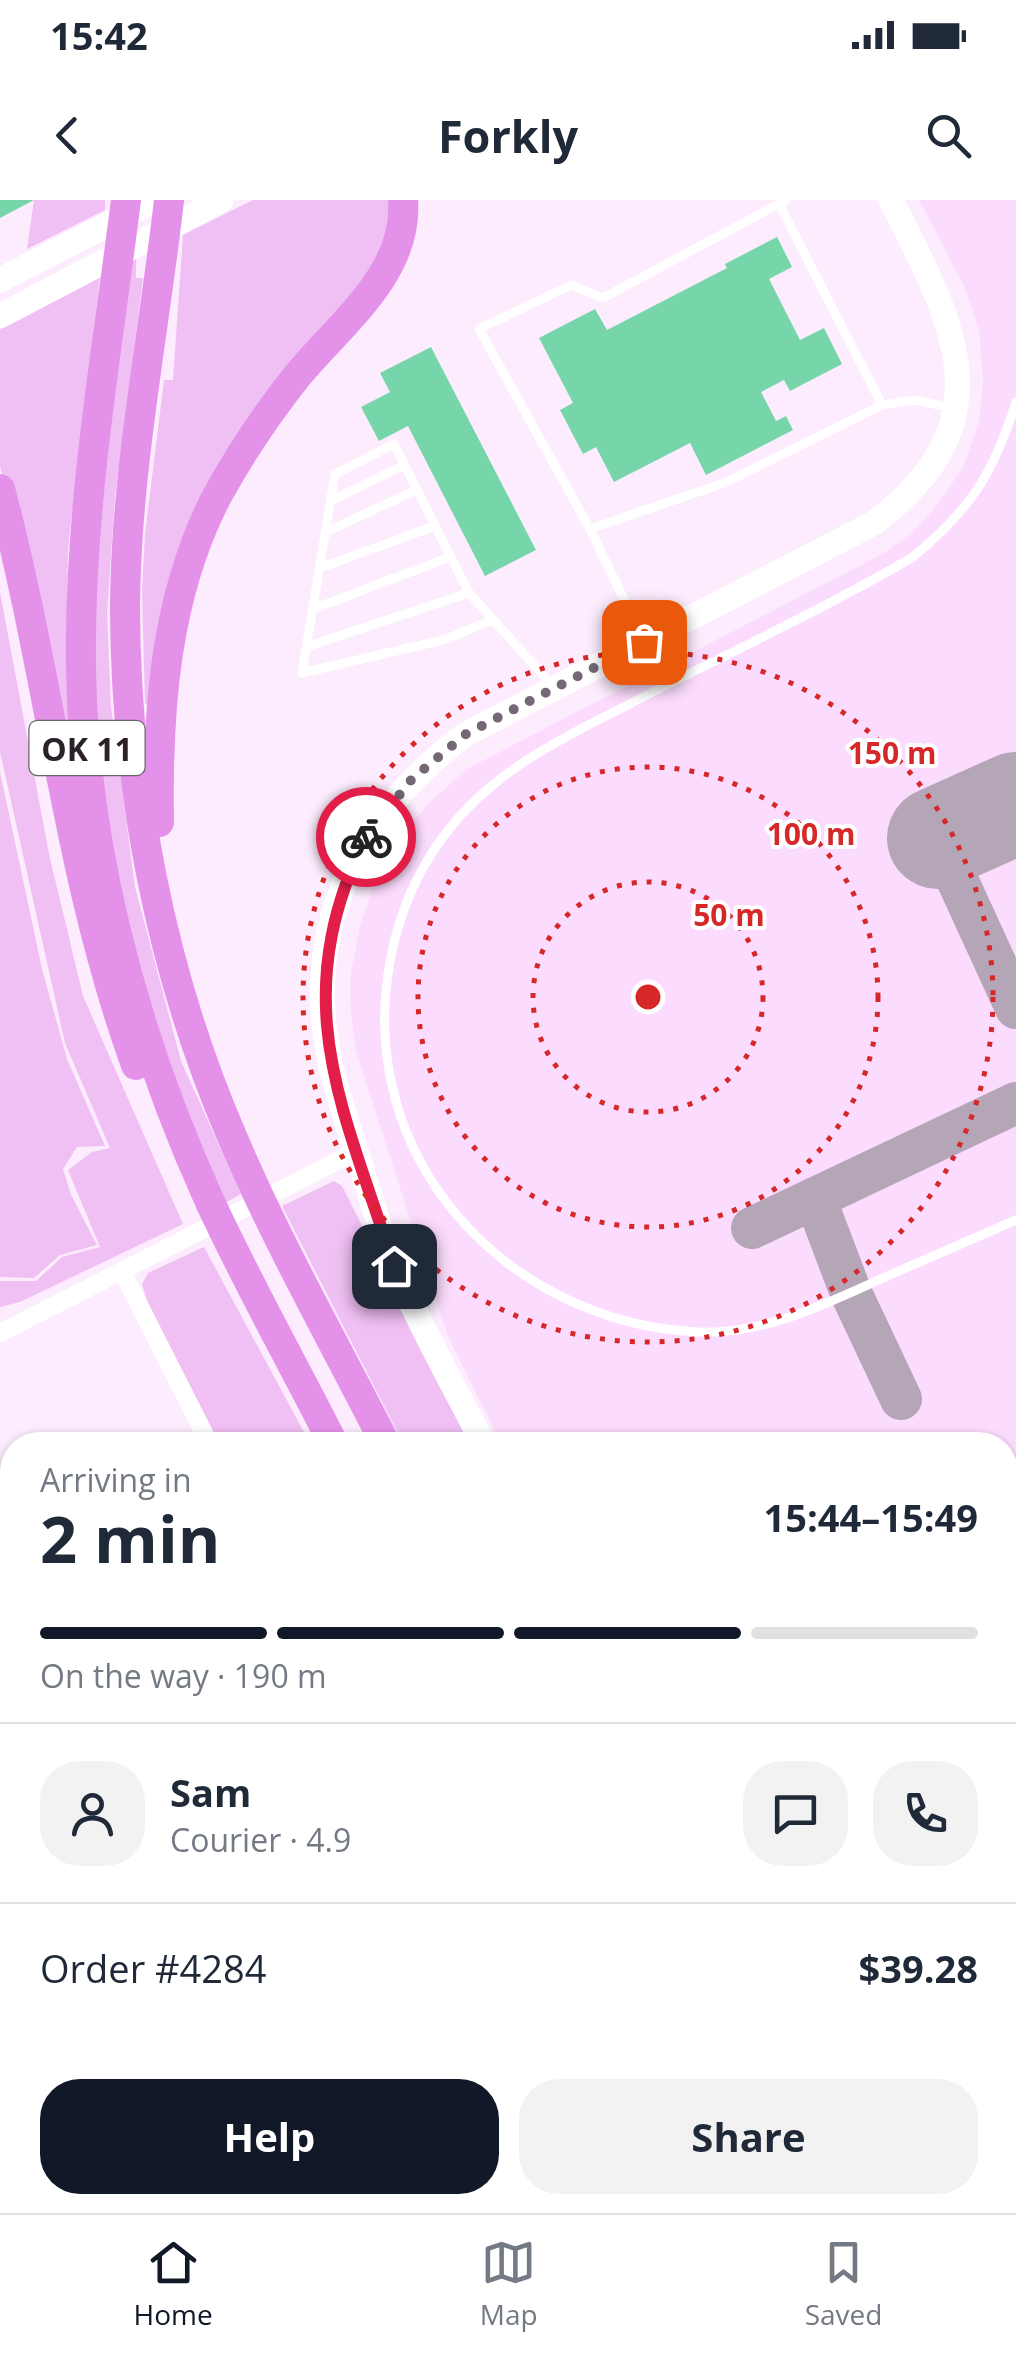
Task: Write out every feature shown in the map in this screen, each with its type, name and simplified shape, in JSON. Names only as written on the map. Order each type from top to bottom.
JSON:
[{"type":"highway","name":"OK 11","points":[[126,200],[92,460],[80,636],[81,686],[96,818],[124,958],[163,1084],[211,1203],[327,1432]]},
{"type":"highway","name":"OK 11","points":[[169,200],[129,529],[126,607],[136,777],[173,968],[230,1133],[380,1432]]},
{"type":"highway","points":[[160,914],[159,716],[177,606],[187,571],[215,500],[249,442],[392,260],[405,220],[404,200]]},
{"type":"highway","points":[[0,489],[83,887],[106,978],[165,1139],[211,1203]]},
{"type":"street","points":[[0,280],[156,200]]},
{"type":"street","points":[[0,316],[221,200]]},
{"type":"street","points":[[477,1432],[394,1266],[328,1054],[324,1012],[335,910],[366,837],[430,760],[466,734],[858,532],[912,491],[942,450],[955,408],[956,350],[930,277],[891,200]]},
{"type":"street","points":[[0,1333],[356,1151]]},
{"type":"street","points":[[123,1273],[203,1432]]},
{"type":"lane","points":[[644,642],[590,529],[480,329],[571,286],[603,298],[783,202],[882,405]]},
{"type":"lane","points":[[590,529],[727,482],[882,405],[915,400],[955,408]]},
{"type":"lane","points":[[1016,402],[1007,433],[985,480],[949,527],[913,557],[544,748],[475,798],[444,834],[408,897],[388,971],[383,1032],[391,1091],[416,1157],[458,1218],[525,1278],[575,1304],[616,1319],[655,1328],[701,1332],[744,1329],[786,1319],[1016,1220]]},
{"type":"lane","points":[[492,620],[447,639],[302,673],[335,474],[394,444],[469,593],[555,688]]},
{"type":"lane","points":[[331,500],[404,465]]},
{"type":"lane","points":[[326,532],[416,490]]},
{"type":"lane","points":[[320,568],[435,526]]},
{"type":"lane","points":[[313,610],[450,557]]},
{"type":"lane","points":[[306,648],[469,593]]},
{"type":"shaded area","points":[[34,200],[105,200],[105,210],[27,249]]},
{"type":"shaded area","points":[[253,200],[395,200],[380,261],[232,453],[153,704],[145,704],[145,534],[164,380],[173,380],[183,235]]},
{"type":"shaded area","points":[[919,200],[1016,200],[1016,1432],[496,1432],[447,1334],[356,1051],[350,977],[360,926],[377,876],[403,833],[467,769],[884,553],[913,532],[963,467],[979,423],[983,380],[979,329],[964,286]]},
{"type":"shaded area","points":[[136,259],[136,278],[143,278],[115,496],[107,613],[111,707],[135,887],[181,1061],[241,1194],[225,1203],[145,991],[116,879],[99,757],[93,634],[98,511],[130,264]]},
{"type":"shaded area","points":[[100,276],[68,548],[66,675],[74,781],[0,466],[0,329]]},
{"type":"shaded area","points":[[0,592],[49,854],[83,996],[183,1224],[20,1302],[0,1307],[0,1281],[36,1281],[62,1257],[100,1247],[68,1170],[92,1152],[110,1148],[65,1043],[0,752]]},
{"type":"shaded area","points":[[0,772],[42,969],[67,1059],[105,1146],[77,1147],[63,1169],[71,1195],[97,1245],[60,1255],[34,1278],[0,1277]]},
{"type":"shaded area","points":[[334,1181],[342,1186],[467,1432],[397,1432],[282,1206]]},
{"type":"shaded area","points":[[204,1247],[304,1432],[213,1432],[148,1304],[142,1284],[148,1273]]},
{"type":"building","points":[[0,200],[34,200],[0,218]]},
{"type":"building","points":[[777,237],[792,267],[769,279],[800,340],[824,328],[842,364],[790,391],[784,380],[761,392],[776,421],[786,416],[793,430],[706,475],[690,443],[614,482],[596,447],[583,454],[560,410],[573,403],[539,338],[595,309],[607,330],[727,268],[725,264]]},
{"type":"building","points":[[431,347],[536,550],[485,576],[408,426],[379,441],[361,407],[390,392],[380,373]]},
{"type":"taxiway","points":[[938,838],[1016,1008]]},
{"type":"taxiway","points":[[752,1228],[1016,1103]]},
{"type":"taxiway","points":[[815,1198],[851,1293],[901,1399]]},
{"type":"runway","points":[[938,838],[1016,803]]},
{"type":"way so far","points":[[366,837],[430,760],[466,734],[644,642]]},
{"type":"route","points":[[366,837],[335,910],[325,969],[324,1012],[328,1054],[340,1101],[394,1266]]}]
